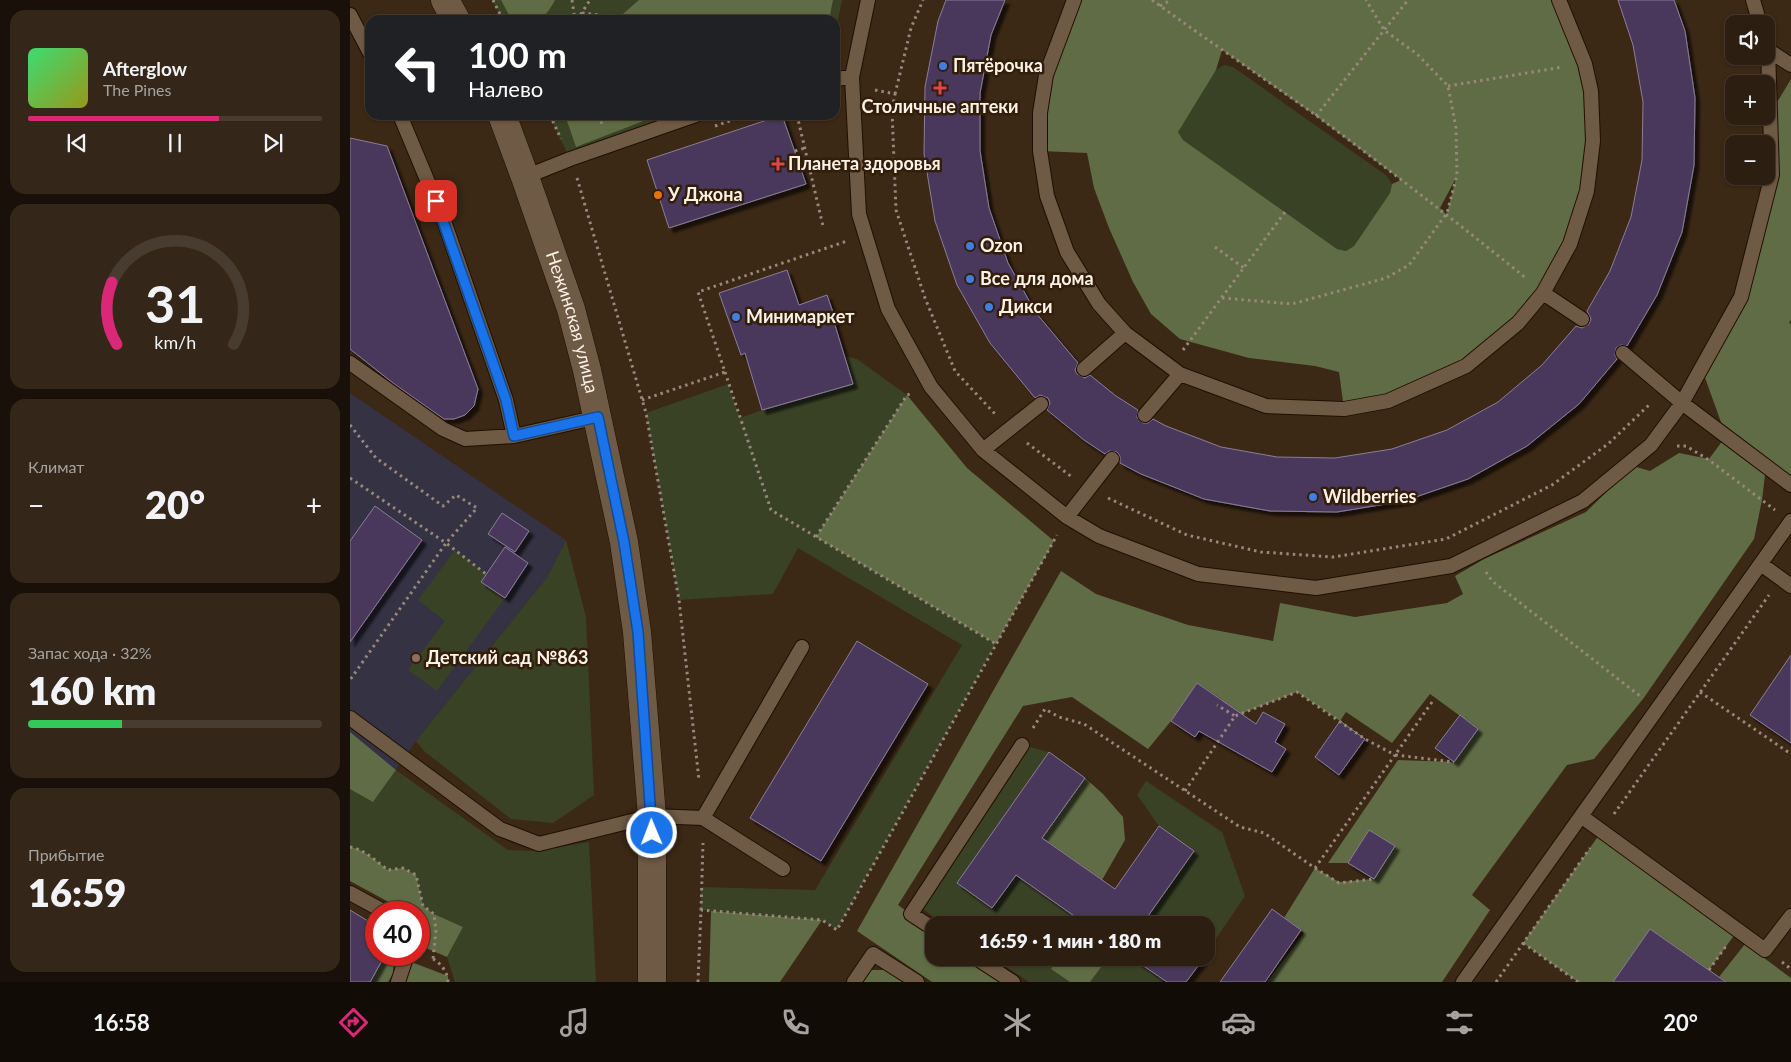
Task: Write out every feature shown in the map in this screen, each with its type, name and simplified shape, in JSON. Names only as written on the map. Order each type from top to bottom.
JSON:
[{"type":"street","points":[[445,0],[453,15]]},
{"type":"street","name":"Нежинская улица","points":[[504,120],[571,309],[598,417],[624,542],[638,632],[652,816],[652,982]]},
{"type":"lane","points":[[868,0],[852,77],[859,214],[888,309],[931,387],[983,450],[1066,517],[1100,536],[1198,574],[1316,588],[1451,566],[1584,501],[1651,445],[1682,402],[1740,298],[1772,175],[1768,65]]},
{"type":"lane","points":[[1074,0],[1046,75],[1040,113],[1040,151],[1047,196],[1067,252],[1099,304],[1125,333],[1175,371],[1266,406],[1344,409],[1388,401],[1466,366],[1518,323],[1543,292],[1570,244],[1587,191],[1593,141],[1590,91],[1585,64],[1559,0]]},
{"type":"lane","points":[[1752,0],[1757,15]]},
{"type":"lane","points":[[350,15],[365,44]]},
{"type":"lane","points":[[1775,52],[1791,65]]},
{"type":"lane","points":[[840,78],[852,77]]},
{"type":"lane","points":[[402,120],[443,218],[506,400],[514,436]]},
{"type":"lane","points":[[525,177],[570,159],[682,120]]},
{"type":"lane","points":[[1543,292],[1582,319]]},
{"type":"lane","points":[[1084,369],[1125,333]]},
{"type":"lane","points":[[1623,353],[1682,402],[1791,485]]},
{"type":"lane","points":[[350,363],[443,429],[465,440],[514,436],[598,417]]},
{"type":"lane","points":[[1145,415],[1175,371]]},
{"type":"lane","points":[[983,450],[1041,404]]},
{"type":"lane","points":[[1066,517],[1112,459]]},
{"type":"lane","points":[[1463,982],[1791,521]]},
{"type":"lane","points":[[1760,564],[1786,582]]},
{"type":"lane","points":[[703,818],[802,647]]},
{"type":"lane","points":[[350,718],[500,829],[539,844],[652,816],[703,818],[783,869]]},
{"type":"lane","points":[[925,923],[911,914],[1022,745]]},
{"type":"lane","points":[[1581,816],[1765,950],[1791,916]]},
{"type":"lane","points":[[350,893],[365,901]]},
{"type":"lane","points":[[854,982],[873,954],[917,982]]},
{"type":"lane","points":[[398,982],[404,966]]},
{"type":"lane","points":[[988,966],[1013,982]]},
{"type":"path","points":[[493,0],[500,15]]},
{"type":"path","points":[[572,0],[575,15]]},
{"type":"path","points":[[590,0],[582,13],[599,15]]},
{"type":"path","points":[[923,0],[911,28],[894,94],[892,111],[896,210],[925,298],[955,371],[1009,430],[1089,489],[1187,535],[1261,552],[1333,557],[1446,539],[1552,485],[1608,444],[1666,389]]},
{"type":"path","points":[[1152,0],[1316,116],[1447,213],[1543,292]]},
{"type":"path","points":[[1160,6],[1171,0]]},
{"type":"path","points":[[1222,298],[1292,304],[1386,278],[1409,265],[1447,213],[1457,175],[1456,128],[1448,86],[1417,54],[1384,30],[1366,0]]},
{"type":"path","points":[[1316,116],[1408,0]]},
{"type":"path","points":[[1448,86],[1585,64]]},
{"type":"path","points":[[870,89],[894,94]]},
{"type":"path","points":[[798,120],[823,226]]},
{"type":"path","points":[[795,151],[805,148]]},
{"type":"path","points":[[570,159],[642,400],[679,600],[703,818],[698,982]]},
{"type":"path","points":[[1175,371],[1222,298],[1285,212]]},
{"type":"path","points":[[866,235],[698,292],[771,510],[996,644]]},
{"type":"path","points":[[1215,247],[1244,268]]},
{"type":"path","points":[[816,537],[907,394],[931,387],[955,371]]},
{"type":"path","points":[[642,400],[725,372]]},
{"type":"path","points":[[350,425],[376,458],[443,506],[456,495],[477,508],[446,543],[350,680]]},
{"type":"path","points":[[1651,445],[1686,446],[1709,460],[1791,521]]},
{"type":"path","points":[[350,478],[446,543],[486,574]]},
{"type":"path","points":[[701,910],[822,920],[838,930],[1066,517]]},
{"type":"path","points":[[1474,554],[1492,582],[1657,710]]},
{"type":"path","points":[[1496,982],[1700,692],[1786,582]]},
{"type":"path","points":[[1185,791],[1235,716],[1297,692],[1365,739],[1395,755],[1454,762]]},
{"type":"path","points":[[1700,692],[1791,754]]},
{"type":"path","points":[[1316,868],[1432,702]]},
{"type":"path","points":[[1217,706],[1235,716]]},
{"type":"path","points":[[1022,745],[1045,709],[1059,717],[1084,724],[1240,827],[1264,833],[1339,882],[1374,879]]},
{"type":"path","points":[[350,847],[369,856],[388,870],[403,868],[416,875],[423,906],[434,914],[436,930],[433,959]]},
{"type":"path","points":[[1709,970],[1738,930]]},
{"type":"path","points":[[1523,943],[1578,982]]},
{"type":"path","points":[[430,958],[439,962],[448,976],[448,982]]},
{"type":"shaded area","name":"Детский сад №863","points":[[350,393],[566,540],[548,576],[416,741],[373,802],[350,789]]},
{"type":"green space","points":[[492,0],[842,0],[839,15],[500,15]]},
{"type":"green space","points":[[501,0],[555,0],[544,15],[509,15]]},
{"type":"green space","points":[[639,0],[833,0],[830,15],[622,15]]},
{"type":"green space","points":[[1074,0],[1559,0],[1585,64],[1587,191],[1543,293],[1466,366],[1388,401],[1344,409],[1339,372],[1315,366],[1249,358],[1180,339],[1151,314],[1133,282],[1109,228],[1094,188],[1087,153],[1040,151],[1046,75]],"holes":[[[1222,50],[1316,116],[1401,180],[1392,184],[1390,193],[1354,246],[1346,251],[1337,249],[1183,140],[1178,132],[1216,70]],[[1456,178],[1447,213],[1446,214],[1440,208]]]},
{"type":"green space","points":[[1224,65],[1233,67],[1387,176],[1392,184],[1390,193],[1354,246],[1346,251],[1337,249],[1183,140],[1178,132],[1180,123],[1216,70]]},
{"type":"green space","points":[[1791,79],[1791,320],[1789,323],[1791,324],[1791,485],[1766,467],[1754,539],[1643,699],[1594,759],[1567,765],[1472,895],[1490,910],[1442,982],[1267,982],[1304,933],[1284,918],[1315,868],[1339,882],[1374,879],[1395,846],[1369,830],[1348,863],[1328,863],[1398,760],[1454,762],[1478,729],[1430,694],[1392,743],[1346,712],[1340,721],[1297,692],[1235,716],[1221,699],[1197,683],[1171,721],[1148,749],[1072,697],[1023,706],[898,905],[925,924],[925,966],[980,966],[1001,982],[932,982],[857,931],[1061,571],[1096,594],[1188,625],[1273,641],[1280,603],[1355,617],[1447,603],[1463,594],[1455,576],[1484,559],[1586,512],[1633,466],[1650,471],[1679,453],[1709,459],[1726,436],[1704,375],[1743,288],[1769,185],[1775,185],[1775,135],[1771,135],[1770,125],[1775,125],[1775,106]]},
{"type":"green space","points":[[551,120],[671,120],[570,159]]},
{"type":"green space","points":[[567,120],[646,120],[576,147]]},
{"type":"green space","points":[[844,356],[857,359],[907,395],[816,537],[996,644],[837,930],[822,920],[701,910],[701,887],[815,890],[962,645],[798,548],[773,594],[679,600],[646,413],[728,384],[740,418],[762,410]]},
{"type":"green space","points":[[907,395],[967,468],[1054,541],[996,644],[816,537]]},
{"type":"green space","points":[[566,540],[586,617],[594,795],[553,823],[511,819],[424,751],[416,741],[548,576]]},
{"type":"green space","points":[[455,550],[486,574],[481,583],[505,598],[437,691],[408,670],[445,621],[418,600]]},
{"type":"green space","points":[[350,732],[396,770],[373,802],[350,789]]},
{"type":"green space","points":[[1022,745],[1049,752],[957,883],[993,908],[1028,858],[1033,887],[1074,916],[933,916],[917,905]]},
{"type":"green space","points":[[396,770],[508,850],[537,851],[589,842],[596,982],[455,982],[447,957],[463,927],[430,911],[430,901],[422,901],[416,875],[403,868],[388,870],[365,853],[350,847],[350,788],[374,801]]},
{"type":"green space","points":[[1085,778],[1103,794],[1123,817],[1125,840],[1102,880],[1042,838]]},
{"type":"green space","points":[[1146,781],[1222,832],[1245,896],[1215,940],[1215,916],[1148,916],[1194,851],[1159,826],[1137,795]]},
{"type":"green space","points":[[1599,835],[1738,930],[1709,970],[1650,929],[1613,982],[1578,982],[1523,943]]},
{"type":"green space","points":[[350,847],[365,853],[388,870],[403,868],[416,875],[422,901],[387,901],[350,881]]},
{"type":"green space","points":[[430,911],[463,927],[447,957],[430,950]]},
{"type":"green space","points":[[711,911],[822,920],[780,982],[709,982]]},
{"type":"green space","points":[[1745,944],[1791,978],[1791,982],[1726,982],[1719,977]]},
{"type":"green space","points":[[379,966],[393,966],[393,974],[388,982],[370,982]]},
{"type":"green space","points":[[404,966],[422,966],[448,976],[448,982],[398,982]]},
{"type":"green space","points":[[1005,966],[1054,966],[1052,969],[1070,982],[1029,982]]},
{"type":"green space","points":[[1053,966],[1102,966],[1090,982],[1070,982],[1051,969]]},
{"type":"green space","points":[[1102,966],[1144,966],[1163,979],[1162,982],[1090,982]]},
{"type":"green space","points":[[870,970],[888,970],[905,982],[862,982]]},
{"type":"building","points":[[946,0],[1005,0],[991,35],[980,93],[980,151],[989,208],[1008,263],[1036,313],[1078,363],[1075,370],[1077,374],[1085,378],[1090,375],[1116,396],[1138,410],[1137,418],[1143,423],[1148,423],[1153,419],[1166,426],[1221,447],[1277,457],[1335,458],[1392,449],[1447,430],[1498,402],[1542,365],[1576,326],[1582,328],[1589,324],[1591,319],[1587,311],[1610,271],[1631,217],[1642,160],[1643,102],[1633,45],[1618,0],[1674,0],[1685,31],[1695,98],[1694,165],[1682,232],[1657,295],[1627,346],[1621,345],[1616,348],[1615,355],[1617,359],[1579,404],[1527,446],[1468,479],[1404,501],[1337,512],[1270,511],[1204,499],[1141,474],[1120,463],[1120,456],[1117,452],[1109,451],[1105,454],[1084,440],[1047,410],[1050,403],[1048,398],[1040,395],[1035,398],[990,343],[957,285],[935,221],[924,154],[925,87],[938,21]]},
{"type":"building","points":[[767,120],[784,120],[806,184],[669,228],[647,160]]},
{"type":"building","points":[[350,138],[387,146],[478,389],[474,406],[465,415],[454,419],[444,419],[393,383],[350,349]]},
{"type":"building","points":[[787,270],[799,305],[827,295],[853,384],[762,410],[745,353],[741,355],[719,293]]},
{"type":"building","points":[[375,506],[422,540],[350,642],[350,541]]},
{"type":"building","points":[[502,513],[529,531],[515,552],[488,534]]},
{"type":"building","points":[[505,547],[528,563],[505,598],[481,582]]},
{"type":"building","points":[[857,641],[928,684],[821,861],[750,818]]},
{"type":"building","points":[[1791,655],[1791,743],[1750,715]]},
{"type":"building","points":[[1197,683],[1256,724],[1263,712],[1285,724],[1275,742],[1286,749],[1272,772],[1199,731],[1195,737],[1171,721]]},
{"type":"building","points":[[1460,715],[1478,729],[1454,762],[1435,748]]},
{"type":"building","points":[[1340,721],[1365,739],[1339,775],[1315,757]]},
{"type":"building","points":[[1049,752],[1085,778],[1042,838],[1115,889],[1159,826],[1194,851],[1148,916],[1074,916],[1016,875],[992,908],[957,883]]},
{"type":"building","points":[[1369,830],[1395,846],[1374,879],[1348,863]]},
{"type":"building","points":[[1272,909],[1301,930],[1265,982],[1220,982]]},
{"type":"building","points":[[350,910],[365,919],[365,966],[379,966],[370,982],[350,982]]},
{"type":"building","points":[[1650,929],[1680,950],[1726,982],[1613,982]]},
{"type":"building","points":[[1144,966],[1198,966],[1186,982],[1167,982]]},
{"type":"place","name":"Пятёрочка","points":[[943,66]]},
{"type":"place","name":"Столичные аптеки","points":[[940,88]]},
{"type":"place","name":"Планета здоровья","points":[[778,164]]},
{"type":"place","name":"У Джона","points":[[658,195]]},
{"type":"place","name":"Ozon","points":[[970,246]]},
{"type":"place","name":"Все для дома","points":[[970,279]]},
{"type":"place","name":"Дикси","points":[[989,307]]},
{"type":"place","name":"Минимаркет","points":[[736,317]]},
{"type":"place","name":"Wildberries","points":[[1313,497]]},
{"type":"place","name":"Детский сад №863","points":[[416,658]]},
{"type":"route","points":[[436,201],[506,400],[514,436],[598,417],[624,542],[638,632],[652,833]]}]
